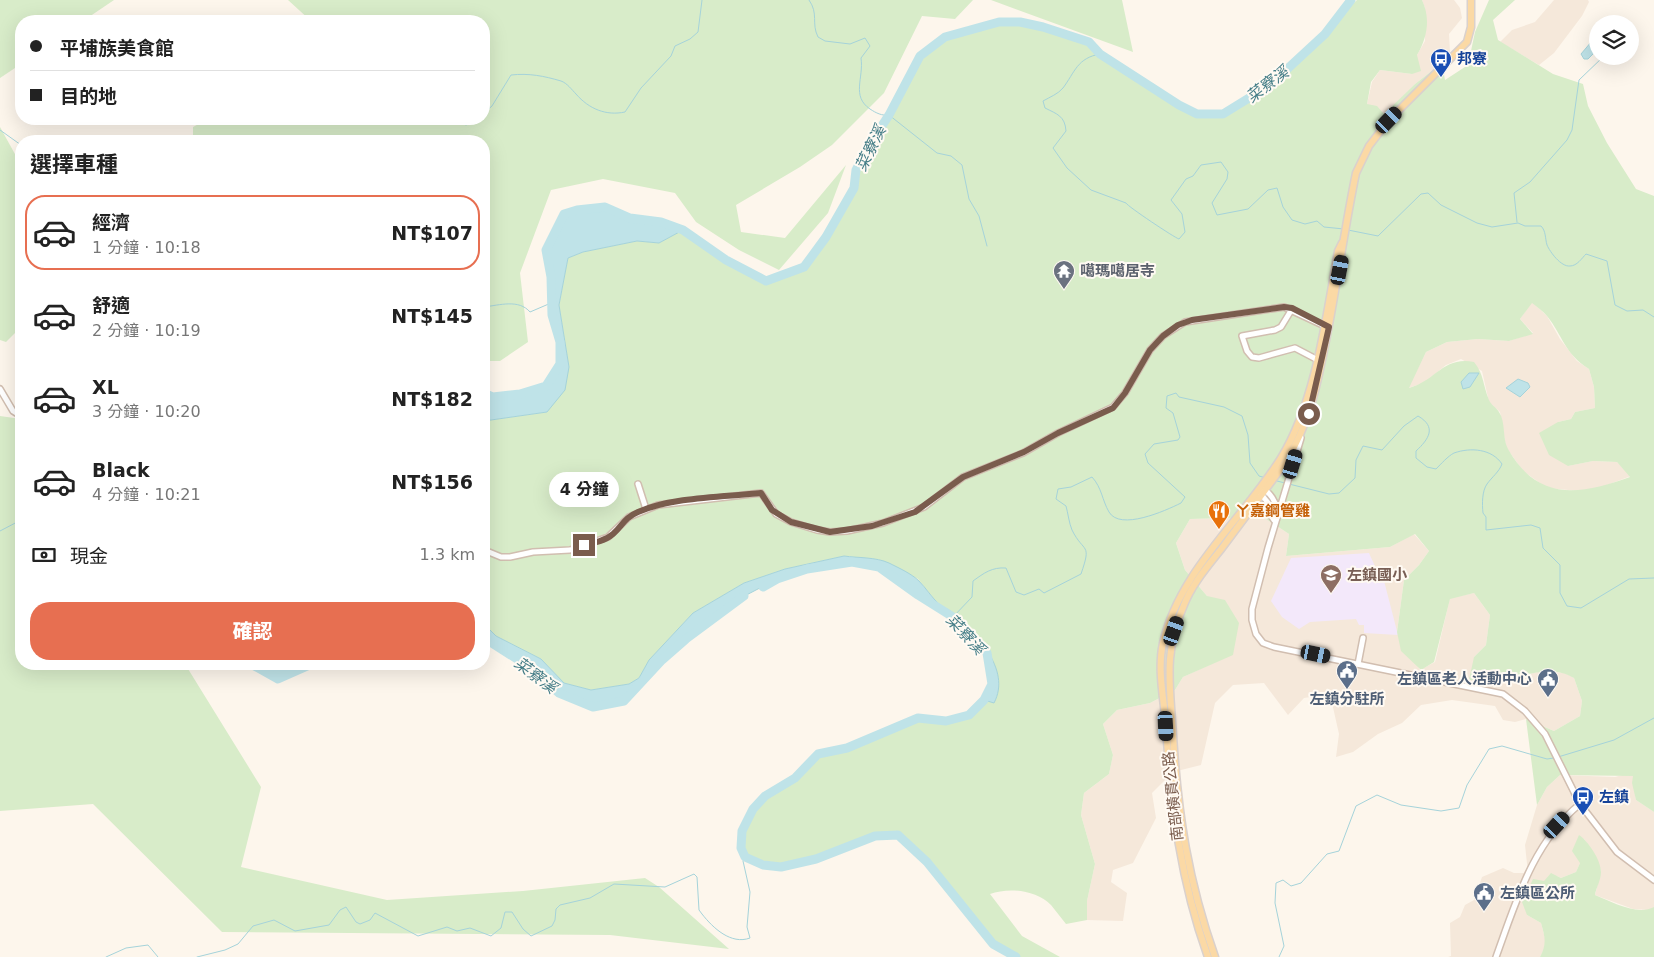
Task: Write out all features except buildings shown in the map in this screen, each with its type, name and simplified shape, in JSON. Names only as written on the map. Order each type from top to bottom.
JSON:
[{"type":"main road","points":[[1262,491],[1286,462],[1302,431],[1315,393],[1338,251],[1343,241],[1356,173],[1369,146],[1389,120],[1466,42],[1471,27],[1472,0]]},
{"type":"main road","points":[[1286,462],[1301,418],[1326,326]]},
{"type":"main road","name":"南部橫貫公路","points":[[1211,557],[1251,509],[1262,491]]},
{"type":"main road","name":"南部橫貫公路","points":[[1208,949],[1185,877],[1174,821],[1161,660],[1168,628],[1179,600],[1262,491]]},
{"type":"main road","points":[[1208,949],[1208,957]]},
{"type":"main road","points":[[1208,949],[1214,957]]},
{"type":"street","points":[[490,552],[501,557],[510,557],[533,552],[570,550],[608,537],[614,533],[621,522],[646,509],[668,503],[761,493],[776,514],[791,522],[817,530],[830,532],[847,531],[883,523],[924,507],[963,477],[1024,452],[1058,433],[1113,408],[1125,393],[1150,350],[1163,336],[1178,325],[1192,320],[1233,316],[1277,307],[1292,308],[1326,326]]},
{"type":"street","points":[[1292,308],[1282,327],[1276,330],[1242,336],[1247,351],[1252,358],[1259,358],[1295,348],[1316,359]]},
{"type":"street","points":[[0,389],[15,412]]},
{"type":"street","points":[[1286,462],[1285,490],[1252,609],[1252,620],[1256,634],[1268,645],[1503,694],[1536,720],[1551,743],[1580,804],[1617,852],[1654,880]]},
{"type":"street","points":[[638,484],[646,509]]},
{"type":"street","points":[[1262,491],[1274,501],[1278,512]]},
{"type":"street","points":[[1262,491],[1273,510],[1275,522]]},
{"type":"street","points":[[1251,509],[1267,510],[1275,522]]},
{"type":"street","points":[[1358,664],[1363,638]]},
{"type":"street","points":[[1496,957],[1526,878],[1546,840],[1562,820],[1580,804]]},
{"type":"shaded area","points":[[1422,0],[1454,0],[1460,8],[1462,18],[1449,34],[1450,52],[1442,63],[1415,84],[1384,115],[1367,104],[1372,82],[1380,70],[1412,74],[1417,55],[1425,41],[1425,8]]},
{"type":"shaded area","points":[[1554,0],[1588,0],[1589,2],[1582,16],[1554,53],[1539,65],[1500,42],[1512,30],[1535,22]]},
{"type":"shaded area","points":[[1532,302],[1547,316],[1560,339],[1577,361],[1589,369],[1594,387],[1595,408],[1575,412],[1571,419],[1558,422],[1568,466],[1593,461],[1617,462],[1631,476],[1599,488],[1579,491],[1547,488],[1523,471],[1506,447],[1500,412],[1489,402],[1482,371],[1461,359],[1446,365],[1424,383],[1408,388],[1426,352],[1447,342],[1478,339],[1509,341],[1533,333],[1520,319]]},
{"type":"shaded area","points":[[1263,517],[1289,534],[1286,556],[1390,547],[1414,534],[1429,551],[1419,565],[1404,580],[1397,632],[1420,670],[1435,662],[1450,598],[1474,593],[1490,615],[1486,645],[1474,657],[1500,681],[1542,671],[1565,673],[1574,678],[1582,701],[1580,716],[1554,731],[1526,719],[1515,722],[1503,720],[1495,706],[1452,700],[1421,705],[1402,723],[1378,734],[1353,752],[1336,757],[1339,734],[1330,694],[1304,698],[1288,715],[1264,683],[1233,685],[1215,703],[1201,765],[1173,772],[1152,793],[1156,818],[1133,863],[1113,870],[1111,882],[1127,893],[1123,921],[1087,920],[1087,901],[1095,864],[1081,815],[1084,793],[1109,774],[1113,755],[1103,724],[1117,710],[1150,703],[1175,690],[1183,677],[1233,654],[1207,596],[1185,570],[1176,543],[1190,519]]},
{"type":"shaded area","name":"左鎮國小","points":[[1369,553],[1378,573],[1382,573],[1398,635],[1364,633],[1364,625],[1359,625],[1356,619],[1310,622],[1299,629],[1282,617],[1271,601],[1291,558]]},
{"type":"shaded area","points":[[1626,774],[1633,776],[1636,800],[1654,812],[1654,907],[1649,910],[1633,909],[1595,895],[1601,871],[1596,857],[1584,839],[1580,863],[1576,872],[1561,878],[1557,876],[1527,915],[1541,923],[1545,947],[1540,957],[1448,957],[1451,956],[1450,923],[1460,917],[1465,905],[1474,900],[1482,877],[1503,868],[1514,873],[1528,873],[1525,845],[1537,805],[1547,787],[1560,775],[1615,777]]},
{"type":"green space","points":[[0,0],[114,0],[92,15],[15,15],[15,68],[0,78]]},
{"type":"green space","points":[[288,0],[973,0],[955,19],[922,16],[884,93],[832,145],[800,167],[736,205],[741,232],[785,238],[846,165],[828,213],[779,270],[739,250],[696,222],[675,193],[603,179],[551,190],[520,273],[528,342],[500,361],[490,361],[490,135],[193,135],[193,127],[197,125],[490,125],[490,15],[304,15]]},
{"type":"green space","points":[[991,0],[1122,0],[1133,52]]},
{"type":"green space","points":[[1357,0],[1422,0],[1425,7],[1427,28],[1417,55],[1421,71],[1412,74],[1380,70],[1371,82],[1367,104],[1377,106],[1384,114],[1415,84],[1442,63],[1445,80],[1468,65],[1475,32],[1489,0],[1515,0],[1493,20],[1498,40],[1553,74],[1583,84],[1588,106],[1607,143],[1636,189],[1654,196],[1654,812],[1636,800],[1632,783],[1633,776],[1560,775],[1547,787],[1537,805],[1526,719],[1554,731],[1580,716],[1582,701],[1574,678],[1556,672],[1538,672],[1497,681],[1469,680],[1474,657],[1486,645],[1490,615],[1474,593],[1450,599],[1434,662],[1421,670],[1401,651],[1397,632],[1404,580],[1419,565],[1429,551],[1415,534],[1390,547],[1286,556],[1289,534],[1263,517],[1190,519],[1176,543],[1185,570],[1207,596],[1225,600],[1239,623],[1233,655],[1183,677],[1175,690],[1150,703],[1117,710],[1103,724],[1113,755],[1109,774],[1084,793],[1081,815],[1095,864],[1087,901],[1087,920],[1066,924],[1051,905],[1030,893],[1014,890],[990,894],[1022,936],[1060,957],[1016,957],[993,944],[927,862],[898,835],[875,836],[816,859],[781,867],[763,865],[745,857],[741,848],[742,831],[753,809],[765,796],[795,778],[818,754],[847,748],[918,718],[946,721],[969,715],[984,700],[994,702],[999,685],[985,645],[952,612],[938,604],[918,579],[880,560],[844,556],[785,569],[744,583],[693,613],[649,660],[639,678],[629,684],[591,690],[564,683],[541,659],[496,636],[490,630],[490,420],[547,412],[569,367],[559,305],[568,258],[583,252],[637,241],[659,243],[683,230],[726,260],[766,281],[804,267],[826,237],[920,56],[945,37],[999,22],[1020,22],[1089,42],[1100,54],[1179,105],[1197,114],[1223,114],[1270,85]],"holes":[[[1532,303],[1542,311],[1574,357],[1589,369],[1594,387],[1595,408],[1575,412],[1571,419],[1558,422],[1539,433],[1549,455],[1568,466],[1593,461],[1617,462],[1630,477],[1594,488],[1577,490],[1562,490],[1547,486],[1533,478],[1520,466],[1508,449],[1501,416],[1489,400],[1482,376],[1474,362],[1463,361],[1447,366],[1418,385],[1409,388],[1426,352],[1447,342],[1478,339],[1509,341],[1533,334],[1520,319]]]},
{"type":"green space","points":[[0,127],[15,154],[15,333],[6,342],[0,340]]},
{"type":"green space","points":[[0,416],[15,418],[15,670],[189,670],[261,787],[241,867],[387,900],[523,891],[645,878],[659,887],[729,949],[610,935],[222,932],[93,804],[0,811]]},
{"type":"green space","points":[[1579,835],[1593,851],[1599,862],[1601,872],[1595,895],[1632,909],[1640,910],[1654,907],[1654,957],[1540,957],[1544,948],[1544,932],[1541,923],[1527,915],[1522,902],[1533,879],[1544,881],[1551,873],[1561,878],[1576,872],[1580,863],[1572,851]]},
{"type":"water","points":[[1589,44],[1589,58],[1584,59],[1581,54]]},
{"type":"water","points":[[605,207],[630,218],[661,222],[683,230],[659,243],[637,241],[583,252],[568,258],[559,305],[569,367],[565,390],[547,412],[490,420],[490,396],[520,394],[546,386],[560,364],[560,342],[552,315],[551,277],[546,250],[564,214],[577,210]]},
{"type":"water","points":[[1469,373],[1479,373],[1470,387],[1463,389],[1461,382]]},
{"type":"water","points":[[1518,379],[1528,383],[1530,387],[1520,397],[1506,388]]},
{"type":"water","points":[[844,556],[867,558],[889,563],[913,576],[934,599],[952,612],[971,630],[988,653],[995,665],[998,677],[998,690],[994,703],[984,700],[992,684],[987,653],[954,617],[918,595],[879,567],[852,562],[807,569],[777,579],[735,601],[662,660],[624,701],[593,707],[559,693],[528,666],[490,642],[490,630],[496,636],[541,659],[564,683],[591,690],[629,684],[639,678],[649,660],[693,613],[744,583],[785,569]]},
{"type":"water","points":[[262,670],[298,670],[278,679]]},
{"type":"waterway","points":[[490,108],[511,75],[524,74],[542,76],[563,82],[586,104],[598,110],[611,113],[625,112],[641,88],[671,56],[675,46],[690,39],[698,32],[702,0]]},
{"type":"waterway","points":[[809,0],[814,10],[815,27],[818,37],[825,41],[850,44],[865,38],[870,46],[861,58],[860,92],[864,104],[877,113],[889,115],[937,153],[951,156],[962,165],[969,199],[979,216],[987,246]]},
{"type":"waterway","name":"菜竂溪","points":[[490,396],[520,394],[546,386],[560,364],[560,342],[552,315],[551,277],[546,250],[564,214],[577,210],[605,207],[630,218],[661,222],[683,230],[726,260],[766,281],[804,267],[826,237],[854,188],[856,170],[868,147],[889,115],[920,56],[945,37],[999,22],[1020,22],[1043,27],[1089,42],[1100,54],[1179,105],[1197,114],[1223,114],[1270,85],[1325,34],[1351,0]]},
{"type":"waterway","points":[[1100,54],[1081,62],[1061,90],[1043,101],[1045,108],[1060,116],[1065,126],[1066,131],[1053,148],[1067,168],[1091,190],[1126,203],[1151,222],[1179,239],[1185,232],[1182,214],[1171,200],[1186,179],[1193,176],[1201,165],[1221,162],[1228,172],[1227,179],[1212,203],[1217,215],[1248,209],[1268,190],[1277,188],[1283,207],[1292,220],[1305,224],[1317,221],[1324,227],[1344,229]]},
{"type":"waterway","points":[[1517,222],[1514,193],[1530,182],[1567,140],[1572,130],[1579,80],[1595,65]]},
{"type":"waterway","points":[[0,130],[15,141]]},
{"type":"waterway","points":[[1348,230],[1378,236],[1421,194],[1428,193],[1441,205],[1477,223],[1492,227],[1518,223],[1525,226],[1541,226],[1544,230],[1547,245],[1556,258],[1567,266],[1575,265],[1586,254],[1607,261],[1615,305],[1627,311],[1643,310],[1654,317]]},
{"type":"waterway","points":[[490,306],[515,304],[526,308],[530,312],[551,303]]},
{"type":"waterway","points":[[953,617],[972,597],[973,581],[992,570],[1006,568],[1016,592],[1024,595],[1039,589],[1044,593],[1081,574],[1086,552],[1072,530],[1066,506],[1056,499],[1058,489],[1071,487],[1092,477],[1098,485],[1109,512],[1123,520],[1143,518],[1181,503],[1185,497],[1148,463],[1145,454],[1154,444],[1178,440],[1180,437],[1173,413],[1166,408],[1167,396],[1176,393],[1179,397],[1224,407],[1242,416],[1248,435],[1250,463],[1259,476],[1266,478]]},
{"type":"waterway","points":[[1289,484],[1329,494],[1339,493],[1355,478],[1356,460],[1363,446],[1382,450],[1404,426],[1418,416],[1428,424],[1429,433],[1416,451],[1416,458],[1427,467],[1436,469],[1452,454],[1467,450],[1487,452],[1502,464],[1484,490],[1482,506],[1486,517],[1486,530],[1531,525],[1540,528],[1543,548],[1560,565],[1560,593],[1567,606],[1581,608],[1629,579],[1654,578]]},
{"type":"waterway","points":[[1277,481],[1285,483]]},
{"type":"waterway","points":[[0,531],[15,523]]},
{"type":"waterway","name":"菜竂溪","points":[[763,587],[777,579],[807,569],[852,562],[879,567],[953,617],[987,653],[992,684],[984,700],[969,715],[946,721],[918,718],[847,748],[818,754],[795,778],[765,796],[753,809],[742,831],[741,848],[745,857],[763,865],[781,867],[816,859],[875,836],[898,835],[927,862],[993,944],[1016,957]]},
{"type":"waterway","name":"菜竂溪","points":[[490,642],[528,666],[559,693],[593,707],[624,701],[662,660],[686,639],[744,596]]},
{"type":"waterway","name":"菜竂溪","points":[[262,670],[278,679],[298,670]]},
{"type":"waterway","points":[[1558,757],[1614,740],[1654,718]]},
{"type":"waterway","points":[[1279,957],[1284,946],[1275,903],[1276,883],[1283,880],[1291,886],[1301,883],[1327,854],[1339,851],[1356,806],[1377,795],[1401,805],[1441,811],[1459,808],[1467,785],[1489,749],[1502,746],[1547,759],[1554,758]]},
{"type":"waterway","points":[[197,957],[225,950],[238,944],[253,926],[274,920],[295,931],[329,925],[340,910],[346,907],[356,922],[360,924],[370,920],[375,913],[418,936],[447,927],[457,931],[470,928],[491,936],[501,928],[505,912],[512,912],[523,929],[531,936],[552,926],[555,920],[556,909],[560,905],[590,898],[614,884],[665,887],[694,874],[697,877],[699,910],[717,930],[729,937],[743,940],[750,938],[747,927],[750,892],[743,861],[745,857]]},
{"type":"waterway","points":[[106,957],[126,948],[148,945],[158,957]]},
{"type":"place","name":"邦寮","points":[[1441,78]]},
{"type":"place","name":"噶瑪噶居寺","points":[[1064,290]]},
{"type":"place","name":"ㄚ嘉鋼管雞","points":[[1219,530]]},
{"type":"place","name":"左鎮國小","points":[[1331,594]]},
{"type":"place","name":"左鎮分駐所","points":[[1347,690]]},
{"type":"place","name":"左鎮區老人活動中心","points":[[1548,698]]},
{"type":"place","name":"左鎮","points":[[1583,816]]},
{"type":"place","name":"左鎮區公所","points":[[1484,912]]},
{"type":"route","points":[[584,545],[608,537],[629,516],[658,505],[761,493],[776,514],[803,527],[830,532],[872,526],[915,512],[963,477],[1024,452],[1058,433],[1113,408],[1125,393],[1150,350],[1172,329],[1192,320],[1233,316],[1284,307],[1292,308],[1301,315],[1329,327],[1309,414]]}]
